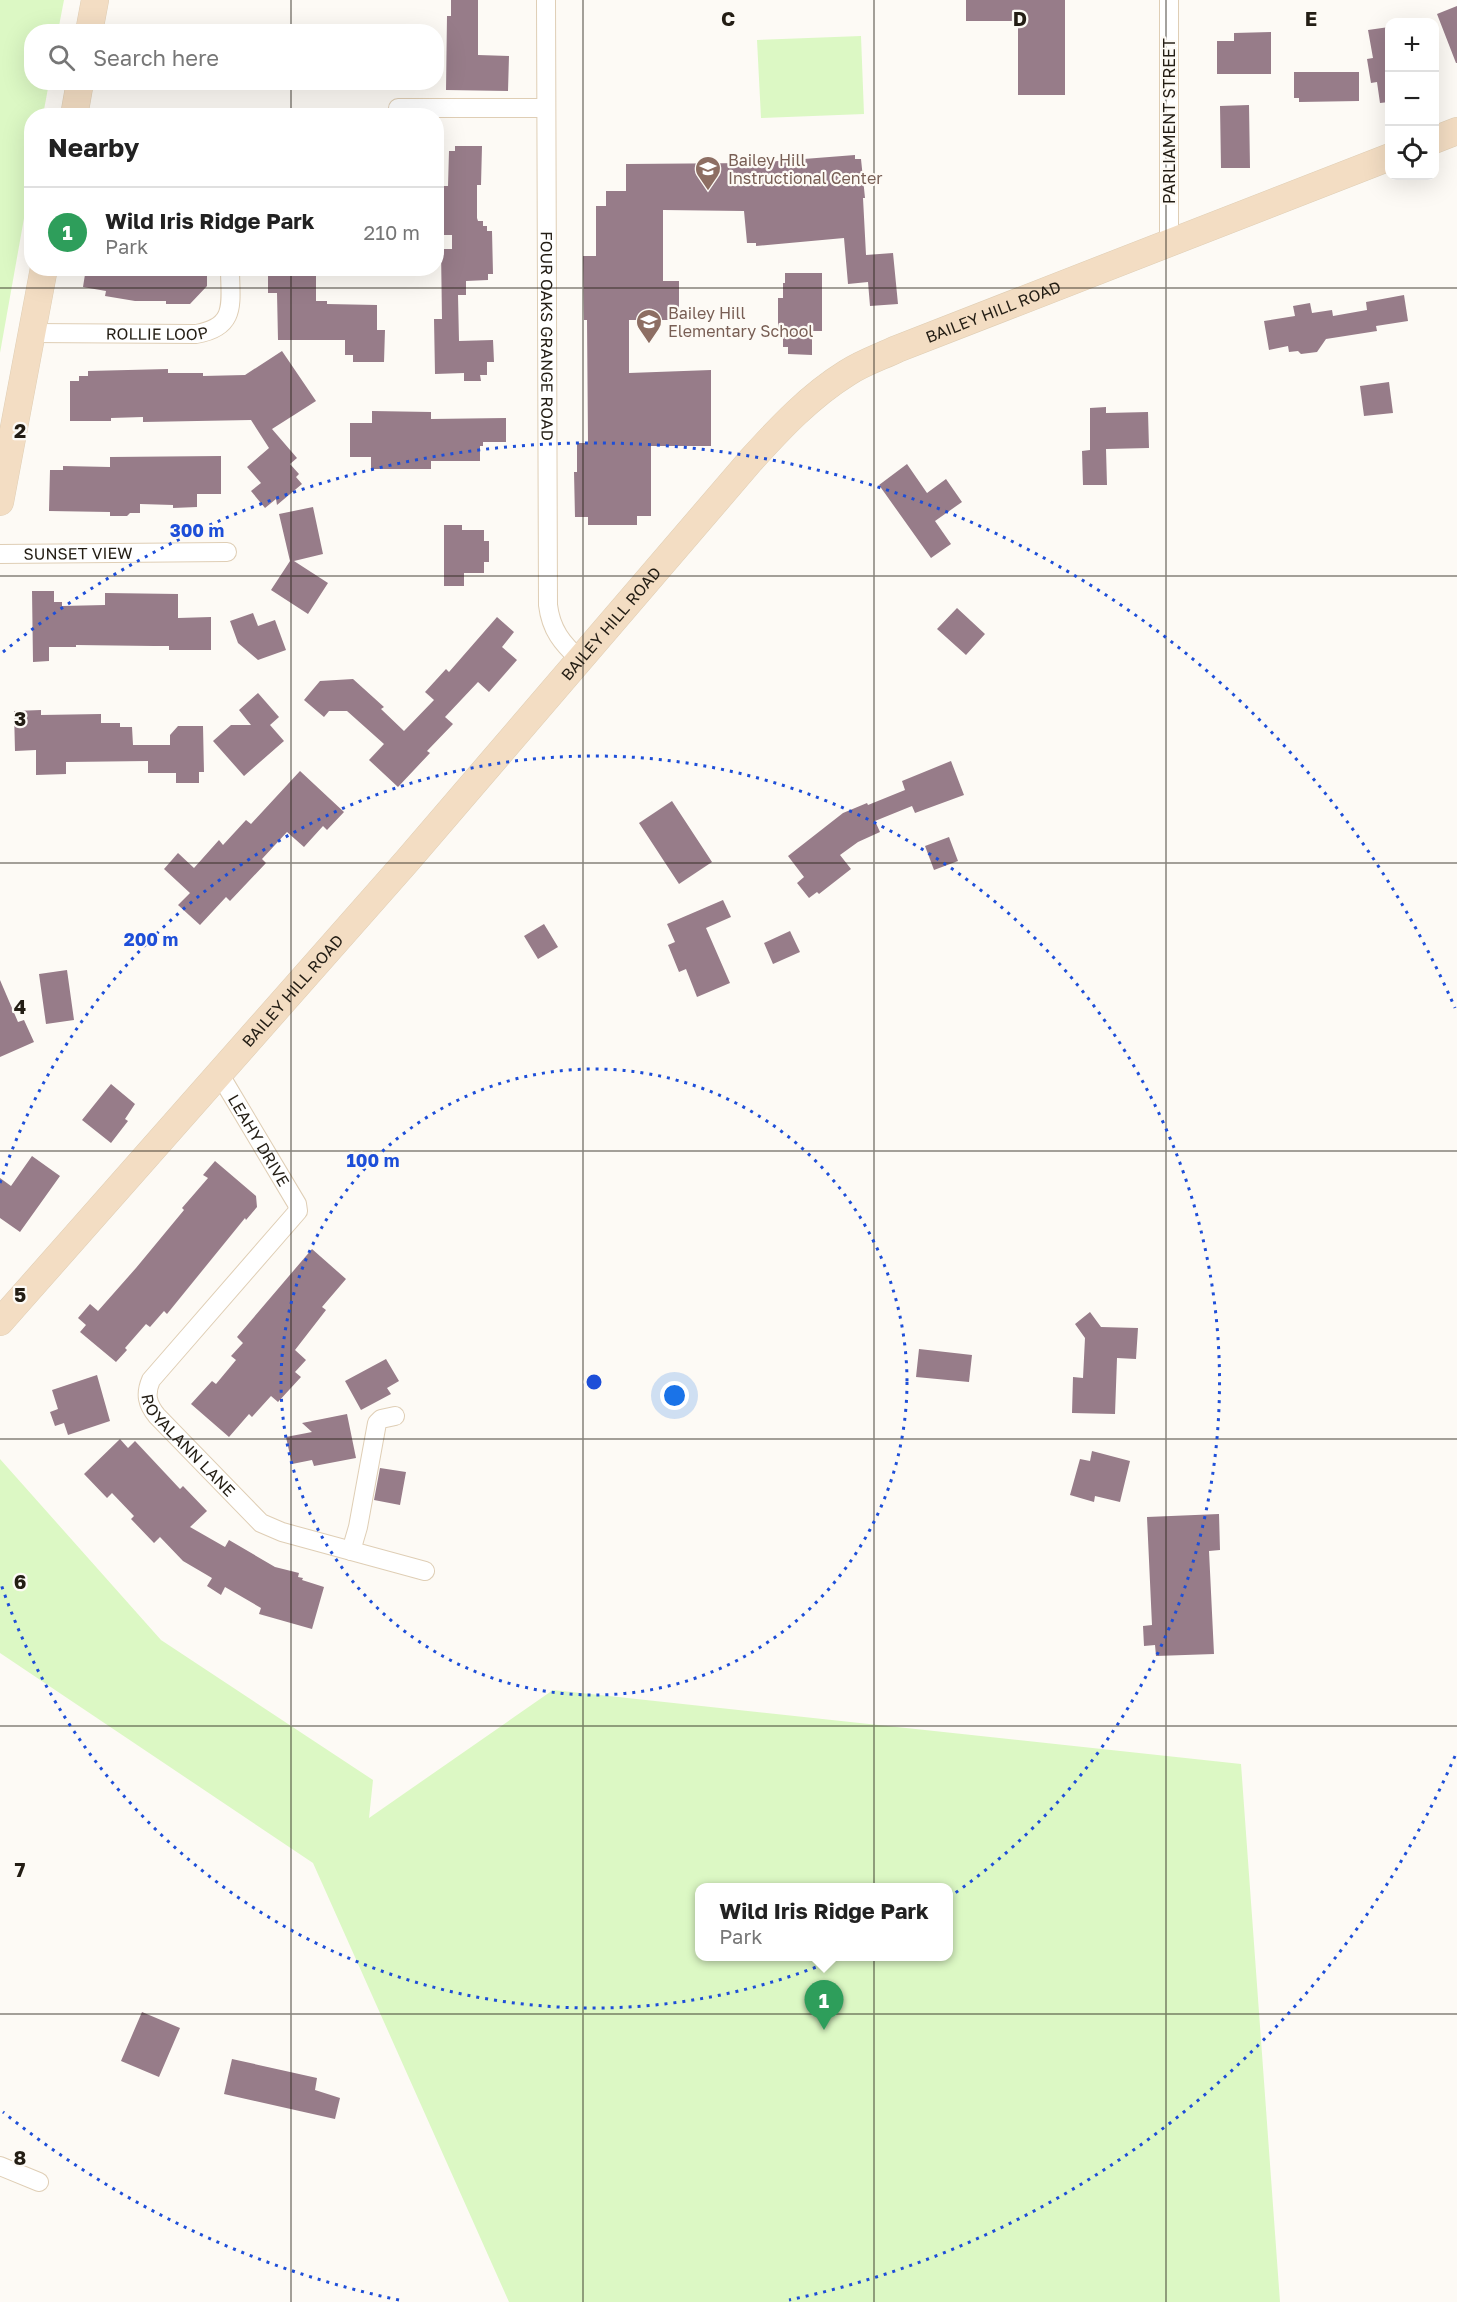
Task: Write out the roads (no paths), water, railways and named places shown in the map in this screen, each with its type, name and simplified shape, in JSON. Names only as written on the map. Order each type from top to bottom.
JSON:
[{"type":"main road","points":[[90,24],[95,0]]},
{"type":"main road","points":[[75,108],[79,90]]},
{"type":"main road","points":[[1439,138],[1457,131]]},
{"type":"main road","name":"BAILEY HILL ROAD","points":[[0,1322],[220,1075],[751,460],[798,410],[848,372],[897,349],[1385,159]]},
{"type":"main road","points":[[0,502],[42,276]]},
{"type":"street","name":"FOUR OAKS GRANGE ROAD","points":[[546,0],[548,605],[554,631],[564,645],[580,660]]},
{"type":"street","name":"PARLIAMENT STREET","points":[[1169,0],[1169,241]]},
{"type":"street","points":[[398,108],[546,108]]},
{"type":"street","name":"ROLLIE LOOP","points":[[31,333],[196,334],[211,332],[222,325],[229,313],[230,276]]},
{"type":"street","name":"SUNSET VIEW","points":[[0,554],[227,552]]},
{"type":"street","name":"LEAHY DRIVE","points":[[220,1075],[298,1207]]},
{"type":"street","name":"ROYALANN LANE","points":[[298,1207],[296,1214],[151,1380],[142,1400],[261,1523],[282,1532],[424,1571]]},
{"type":"street","points":[[351,1551],[358,1527],[377,1423],[381,1419],[395,1416]]},
{"type":"street","points":[[0,2166],[39,2182]]},
{"type":"place","name":"Bailey Hill Instructional Center","points":[[708,192]]},
{"type":"place","name":"Bailey Hill Elementary School","points":[[649,345]]},
{"type":"place","name":"Wild Iris Ridge Park","points":[[824,2030]]}]
